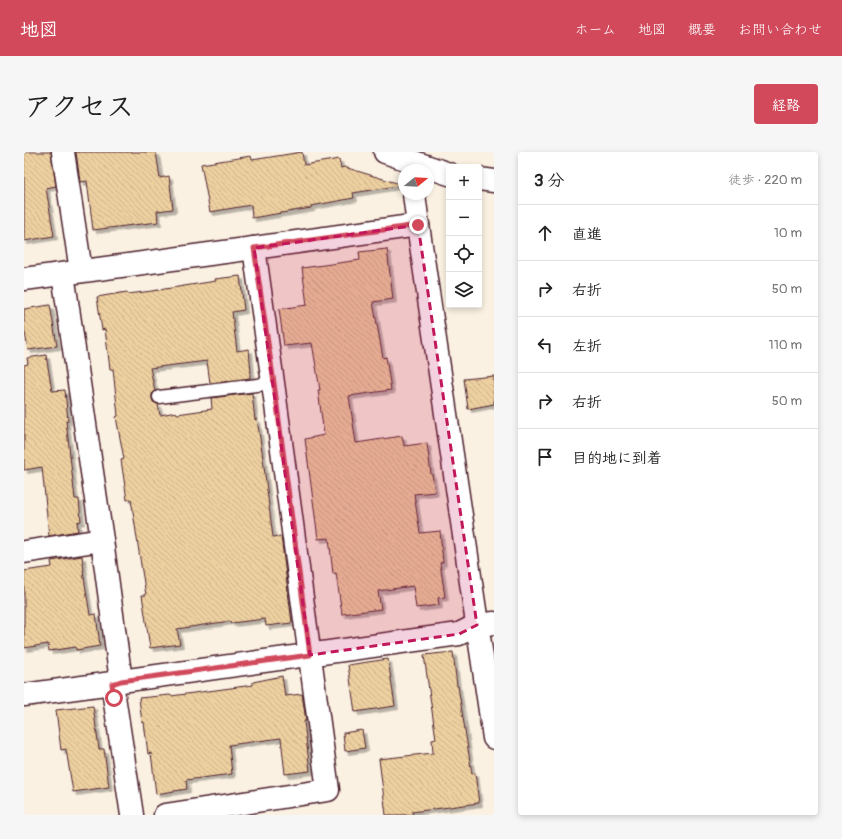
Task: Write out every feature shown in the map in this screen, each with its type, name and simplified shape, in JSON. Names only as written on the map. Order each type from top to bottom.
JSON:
[{"type":"street","points":[[63,152],[72,272],[102,540],[116,682],[132,815]]},
{"type":"street","points":[[385,152],[446,173]]},
{"type":"street","points":[[482,179],[494,181]]},
{"type":"street","points":[[415,200],[486,624],[494,738]]},
{"type":"street","points":[[24,279],[418,225]]},
{"type":"street","points":[[165,815],[328,790],[274,383],[254,248]]},
{"type":"street","points":[[24,552],[102,540]]},
{"type":"street","points":[[24,695],[459,634],[486,624]]},
{"type":"lane","points":[[159,397],[274,383]]},
{"type":"highlighted area","points":[[418,225],[477,625],[459,634],[310,655],[254,248]]},
{"type":"building","points":[[24,152],[51,152],[56,186],[46,188],[54,236],[24,241]]},
{"type":"building","points":[[76,152],[156,152],[160,178],[169,176],[173,209],[157,211],[158,222],[93,230],[87,181],[80,182]]},
{"type":"building","points":[[302,152],[304,165],[339,159],[341,168],[344,167],[398,183],[398,186],[353,193],[354,198],[311,206],[311,208],[252,218],[251,205],[210,212],[201,164],[251,156],[252,160]]},
{"type":"building","points":[[387,249],[393,299],[373,302],[383,358],[386,357],[391,390],[349,396],[356,443],[402,436],[404,446],[427,443],[435,492],[414,494],[420,533],[440,531],[443,562],[440,563],[445,597],[438,598],[439,605],[416,608],[413,586],[378,591],[381,609],[342,614],[336,573],[333,574],[329,538],[318,539],[305,439],[324,435],[318,390],[320,390],[312,343],[284,346],[279,309],[307,305],[302,268],[360,260],[359,252]]},
{"type":"building","points":[[240,276],[244,310],[232,312],[237,351],[249,349],[250,378],[210,383],[207,361],[150,368],[155,391],[152,394],[152,398],[153,402],[158,404],[160,415],[212,409],[211,398],[252,393],[255,420],[257,419],[262,451],[273,537],[281,536],[292,623],[266,626],[265,619],[231,623],[230,621],[177,629],[180,644],[150,648],[142,595],[146,595],[131,499],[127,500],[121,460],[124,459],[116,417],[118,416],[113,369],[110,369],[105,329],[102,330],[97,297],[127,292],[128,294],[152,291],[216,281],[215,279]]},
{"type":"building","points":[[50,305],[57,346],[28,350],[24,327],[24,309]]},
{"type":"building","points":[[46,355],[52,391],[65,390],[68,421],[66,421],[75,499],[79,499],[81,521],[77,522],[78,531],[49,536],[42,467],[24,470],[24,365],[28,364],[27,358]]},
{"type":"building","points":[[494,376],[494,404],[468,409],[464,379]]},
{"type":"building","points":[[82,556],[90,615],[96,614],[100,646],[76,650],[76,647],[49,651],[48,644],[24,648],[24,571],[52,567],[51,561]]},
{"type":"building","points":[[453,652],[457,686],[472,774],[475,773],[479,803],[412,812],[413,815],[386,815],[379,759],[433,753],[432,740],[436,739],[424,655]]},
{"type":"building","points":[[388,659],[395,706],[355,712],[348,665]]},
{"type":"building","points":[[282,676],[285,696],[302,694],[310,771],[285,774],[281,738],[229,745],[232,774],[186,780],[187,789],[156,794],[151,753],[148,754],[139,698],[171,696],[253,685],[253,682]]},
{"type":"building","points":[[93,706],[99,749],[104,749],[109,787],[73,792],[66,749],[61,750],[56,710]]},
{"type":"building","points":[[362,730],[365,748],[345,751],[343,733]]},
{"type":"route","points":[[114,698],[112,684],[121,681],[310,655],[274,383],[254,248],[418,225]]}]
